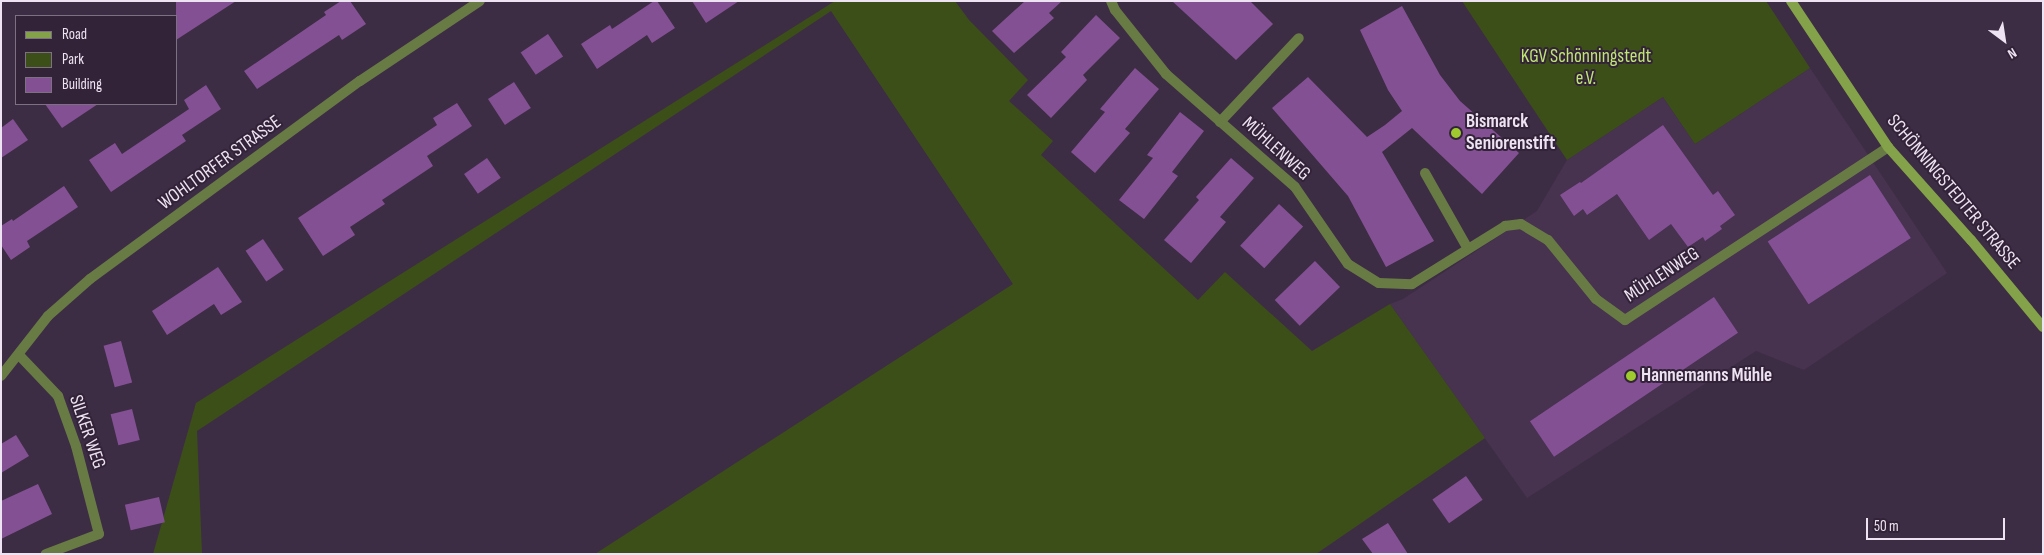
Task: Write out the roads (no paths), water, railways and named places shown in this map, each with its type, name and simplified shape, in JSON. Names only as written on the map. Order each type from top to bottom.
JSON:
[{"type":"main road","name":"SCHÖNNINGSTEDTER STRASSE","points":[[1791,1],[1888,147],[1971,240],[2043,327]]},
{"type":"street","name":"WOHLTORFER STRASSE","points":[[1,376],[48,316],[90,279],[360,81],[480,1]]},
{"type":"street","name":"MÜHLENWEG","points":[[1111,1],[1115,10],[1166,74],[1296,187],[1348,264],[1379,284],[1412,284],[1505,226],[1520,224],[1548,240],[1596,299],[1625,320],[1888,147]]},
{"type":"street","name":"MÜHLENWEG","points":[[1220,122],[1300,38]]},
{"type":"street","points":[[1425,173],[1468,249]]},
{"type":"street","name":"SILKER WEG","points":[[19,354],[58,396],[76,446],[98,534],[46,554]]},
{"type":"place","name":"Bismarck Seniorenstift","points":[[1456,133]]},
{"type":"place","name":"Hannemanns Mühle","points":[[1631,376]]},
{"type":"park label","name":"KGV Schönningstedt e.V.","points":[[1586,68]]}]
